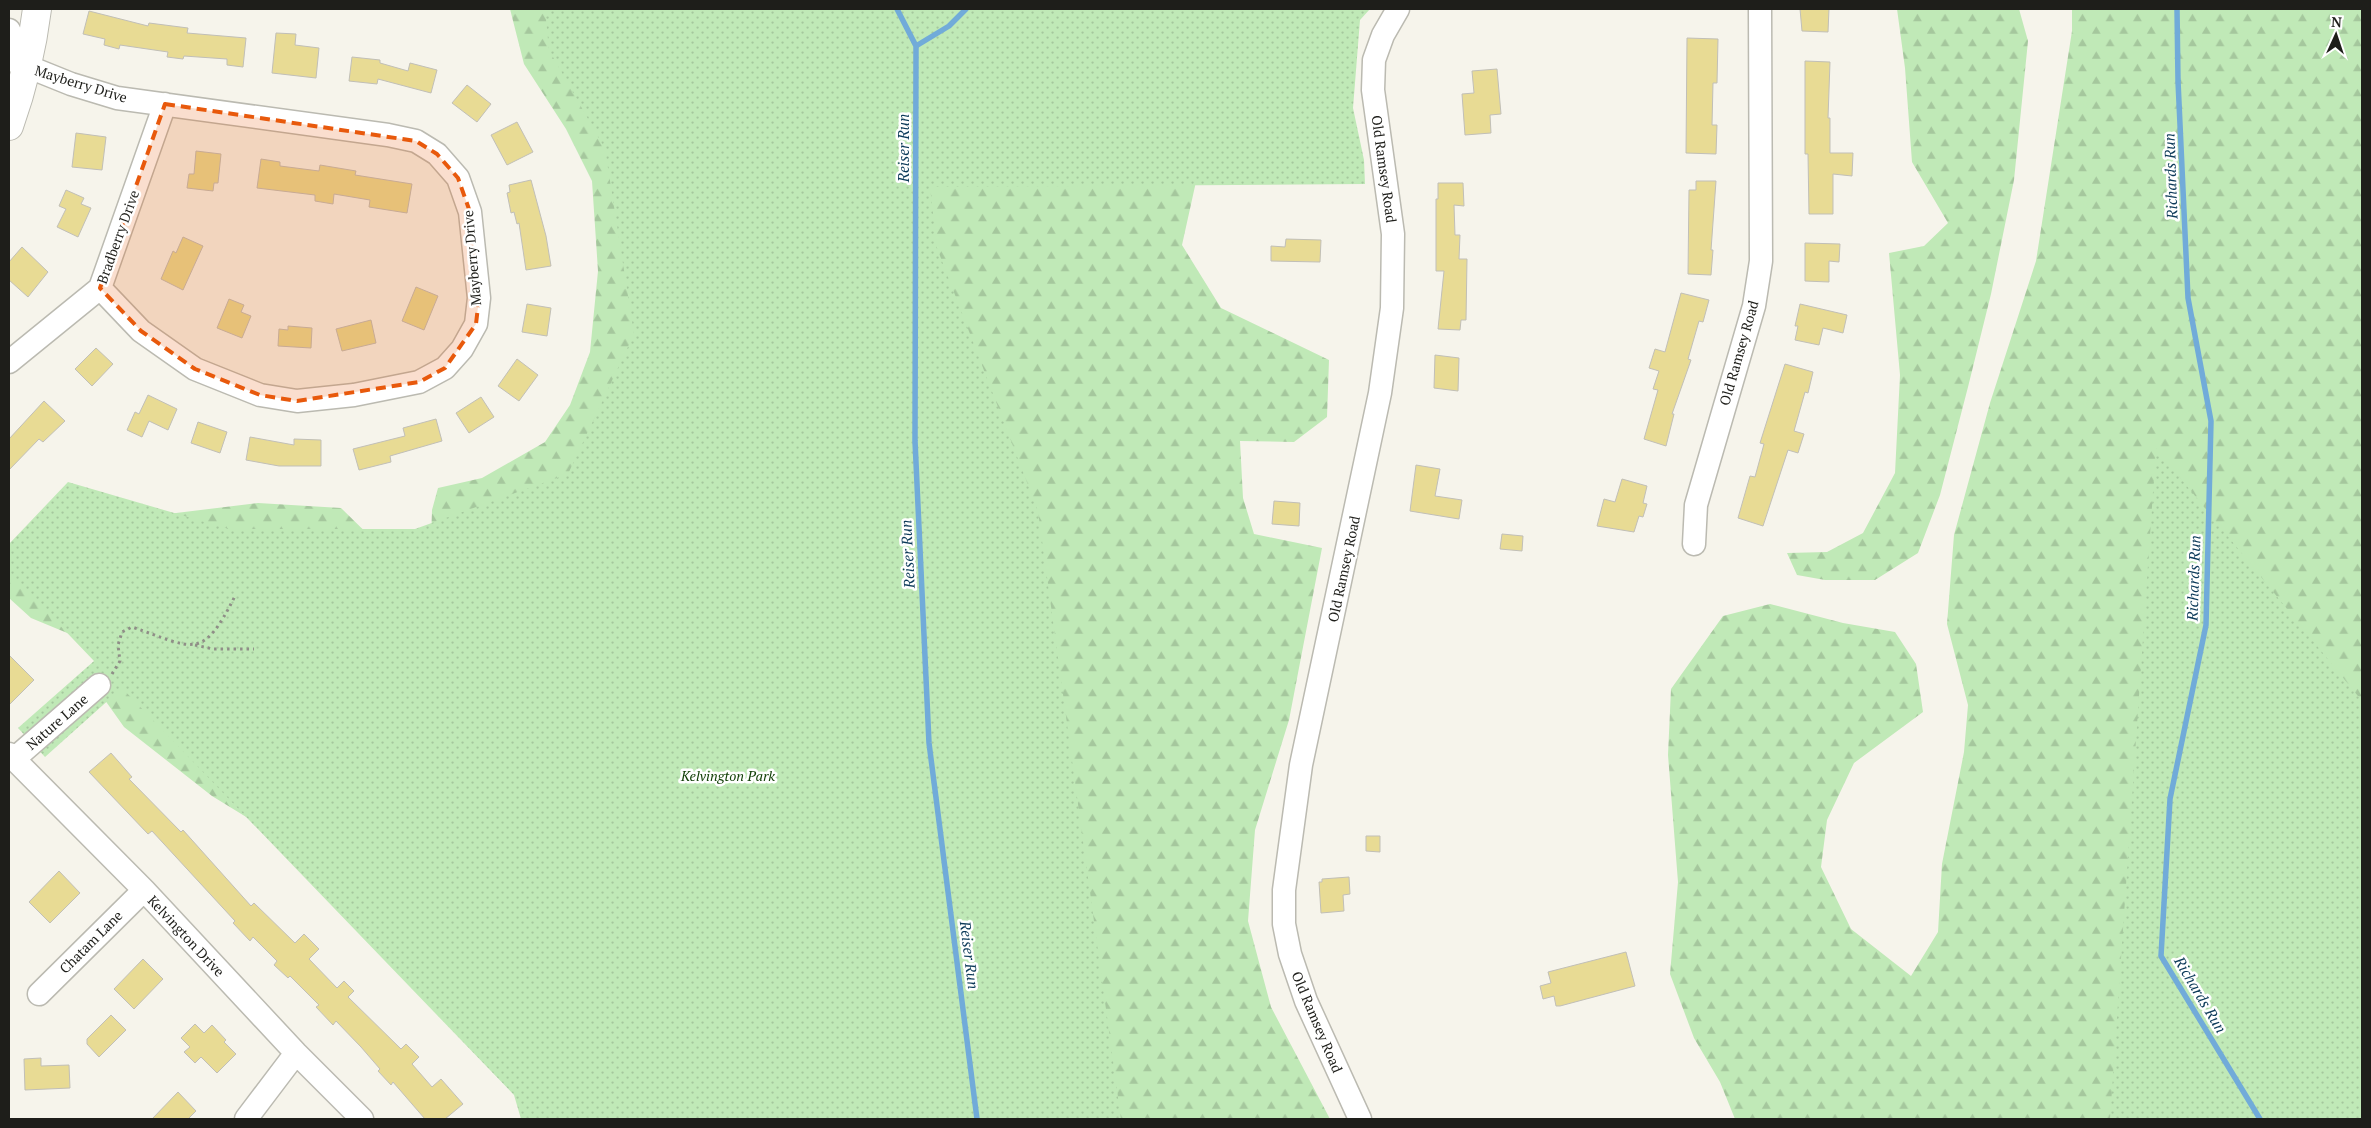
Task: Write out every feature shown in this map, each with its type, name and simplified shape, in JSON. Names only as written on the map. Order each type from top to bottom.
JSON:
[{"type":"main road","points":[[9,126],[21,93],[18,64],[37,9]]},
{"type":"street","name":"Old Ramsey Road","points":[[1360,1119],[1306,1001],[1290,954],[1284,924],[1284,890],[1302,765],[1380,392],[1392,308],[1393,234],[1373,90],[1374,60],[1383,34],[1398,9]]},
{"type":"street","name":"Old Ramsey Road","points":[[1694,544],[1696,505],[1754,306],[1761,261],[1760,9]]},
{"type":"street","points":[[9,30],[18,64]]},
{"type":"street","name":"Mayberry Drive","points":[[18,64],[117,98],[388,135],[416,141],[437,154],[458,178],[470,212],[479,298],[476,324],[462,350],[446,368],[419,382],[354,395],[297,401],[260,396],[195,369],[141,331],[100,288]]},
{"type":"street","name":"Bradberry Drive","points":[[9,362],[100,288],[165,104]]},
{"type":"street","name":"Nature Lane","points":[[11,757],[99,685]]},
{"type":"street","name":"Kelvington Drive","points":[[11,757],[144,890],[296,1053],[362,1119]]},
{"type":"street","name":"Chatam Lane","points":[[39,994],[144,890]]},
{"type":"street","points":[[246,1119],[296,1053]]},
{"type":"path","points":[[195,645],[208,639],[223,620],[235,596]]},
{"type":"path","points":[[99,685],[115,672],[120,661],[118,645],[122,632],[132,627],[181,645],[195,645],[213,649],[254,649]]},
{"type":"highlighted area","points":[[165,104],[416,141],[437,154],[458,178],[470,212],[479,298],[476,324],[445,368],[419,382],[297,401],[260,395],[195,369],[141,331],[100,288]]},
{"type":"green space","name":"Kelvington Park","points":[[510,9],[1359,9],[1201,159],[1182,245],[1221,308],[1329,360],[1327,417],[1294,442],[1240,441],[1243,498],[1254,534],[1322,548],[1289,720],[1255,830],[1248,921],[1271,1007],[1330,1119],[540,1119],[285,841],[212,796],[124,727],[102,696],[138,670],[89,642],[31,618],[9,598],[9,570],[135,518],[258,503],[341,508],[387,553],[431,541],[432,510],[438,488],[482,478],[545,442],[570,405],[590,352],[598,271],[592,181],[566,129],[524,64]]},
{"type":"green space","name":"Kelvington Park","points":[[545,9],[1370,9],[1360,20],[1353,108],[1364,160],[1365,184],[930,187],[937,248],[1038,511],[1121,1119],[521,1119],[514,1095],[122,688],[45,757],[18,728],[94,661],[9,572],[9,544],[68,482],[229,529],[415,529],[568,474],[634,334],[605,149],[549,50]]},
{"type":"green space","points":[[1897,9],[2019,9],[2028,41],[2014,180],[1991,294],[1968,387],[1940,495],[1918,553],[1875,580],[1825,580],[1797,575],[1787,553],[1827,552],[1863,533],[1895,473],[1900,375],[1889,253],[1924,246],[1948,223],[1912,162],[1905,68]]},
{"type":"green space","points":[[2072,9],[2362,9],[2362,958],[2342,1119],[1735,1119],[1720,1082],[1694,1038],[1670,974],[1678,882],[1668,755],[1671,689],[1723,616],[1770,604],[1843,623],[1895,632],[1916,664],[1923,712],[1854,763],[1827,820],[1821,867],[1851,929],[1911,976],[1938,932],[1942,864],[1964,752],[1968,705],[1947,624],[1954,535],[1990,403],[2036,261],[2072,31]]},
{"type":"green space","points":[[2156,448],[2362,701],[2362,1119],[2110,1119]]},
{"type":"building","points":[[1800,9],[1829,9],[1828,32],[1802,31]]},
{"type":"building","points":[[89,11],[148,26],[149,23],[188,28],[187,33],[246,38],[243,67],[227,65],[227,59],[184,56],[183,59],[167,57],[168,52],[120,45],[119,49],[104,45],[105,39],[83,34]]},
{"type":"building","points":[[276,33],[296,34],[295,45],[319,48],[316,78],[272,73]]},
{"type":"building","points":[[1687,38],[1718,39],[1717,83],[1713,83],[1712,125],[1717,125],[1716,154],[1686,153]]},
{"type":"building","points":[[352,57],[380,60],[380,63],[408,71],[410,63],[437,70],[431,93],[378,79],[377,84],[349,81]]},
{"type":"building","points":[[1805,61],[1830,62],[1828,118],[1830,118],[1830,153],[1853,153],[1852,176],[1833,174],[1833,214],[1809,214],[1808,154],[1805,154]]},
{"type":"building","points":[[1497,69],[1501,114],[1490,115],[1491,133],[1465,135],[1462,94],[1474,93],[1472,71]]},
{"type":"building","points":[[467,85],[491,104],[477,122],[452,103]]},
{"type":"building","points":[[517,122],[533,152],[507,165],[491,135]]},
{"type":"building","points":[[76,133],[106,137],[102,170],[72,167]]},
{"type":"building","points":[[196,151],[221,154],[218,183],[214,183],[213,191],[187,188],[189,174],[194,174]]},
{"type":"building","points":[[261,159],[280,162],[280,166],[319,171],[320,165],[356,171],[355,175],[412,184],[407,213],[369,207],[370,200],[334,194],[333,204],[315,201],[315,195],[257,188]]},
{"type":"building","points":[[531,180],[546,236],[551,266],[526,270],[519,223],[517,224],[514,212],[511,213],[507,193],[510,192],[509,185]]},
{"type":"building","points":[[1696,181],[1716,181],[1711,275],[1688,274],[1689,190],[1696,190]]},
{"type":"building","points":[[1438,183],[1463,183],[1464,206],[1454,205],[1455,235],[1460,235],[1459,259],[1467,259],[1466,320],[1461,320],[1460,330],[1438,329],[1444,271],[1436,271],[1436,199],[1438,199]]},
{"type":"building","points":[[66,190],[84,198],[81,204],[91,208],[78,237],[57,227],[66,209],[59,206]]},
{"type":"building","points":[[183,237],[203,246],[183,290],[161,279],[173,251],[176,253]]},
{"type":"building","points":[[1286,239],[1321,240],[1320,262],[1271,261],[1271,246],[1285,247]]},
{"type":"building","points":[[1805,243],[1840,244],[1839,262],[1829,261],[1829,282],[1805,281]]},
{"type":"building","points":[[22,247],[48,272],[28,297],[9,280],[9,262]]},
{"type":"building","points":[[416,287],[438,296],[424,330],[402,321]]},
{"type":"building","points":[[1681,293],[1709,300],[1703,322],[1699,321],[1688,359],[1691,360],[1672,414],[1674,414],[1666,446],[1644,439],[1658,390],[1653,389],[1659,371],[1649,368],[1655,349],[1665,352]]},
{"type":"building","points":[[229,299],[244,305],[241,312],[251,316],[242,338],[217,328]]},
{"type":"building","points":[[527,304],[551,308],[547,336],[522,332]]},
{"type":"building","points":[[1800,304],[1847,315],[1843,333],[1823,328],[1819,345],[1795,340],[1798,326],[1795,326]]},
{"type":"building","points":[[371,320],[376,343],[342,351],[336,329]]},
{"type":"building","points":[[288,326],[312,328],[311,348],[278,346],[279,329],[288,330]]},
{"type":"building","points":[[96,348],[113,364],[92,386],[75,369]]},
{"type":"building","points":[[1435,355],[1459,358],[1458,391],[1434,388]]},
{"type":"building","points":[[517,359],[538,375],[519,401],[498,386]]},
{"type":"building","points":[[1785,364],[1813,372],[1808,393],[1805,392],[1794,431],[1804,434],[1798,453],[1788,450],[1763,526],[1738,518],[1750,476],[1755,477],[1764,444],[1760,443]]},
{"type":"building","points":[[148,395],[177,409],[168,430],[149,421],[142,437],[127,430],[135,412],[139,414]]},
{"type":"building","points":[[481,397],[494,417],[469,433],[456,413]]},
{"type":"building","points":[[44,401],[65,421],[43,442],[39,439],[9,470],[9,439]]},
{"type":"building","points":[[436,419],[442,441],[390,456],[391,462],[359,470],[353,449],[405,436],[403,428]]},
{"type":"building","points":[[198,422],[227,432],[220,453],[191,443]]},
{"type":"building","points":[[250,437],[294,445],[294,439],[321,440],[321,466],[279,466],[246,460]]},
{"type":"building","points":[[1416,465],[1440,469],[1435,496],[1462,500],[1459,519],[1410,511]]},
{"type":"building","points":[[1622,479],[1647,486],[1643,503],[1647,504],[1643,517],[1639,516],[1634,532],[1597,526],[1604,499],[1615,502]]},
{"type":"building","points":[[1274,501],[1300,503],[1299,526],[1272,524]]},
{"type":"building","points":[[1502,534],[1523,536],[1522,551],[1500,549]]},
{"type":"building","points":[[9,655],[34,680],[9,705]]},
{"type":"building","points":[[111,753],[132,777],[129,779],[181,832],[183,830],[251,906],[254,903],[295,943],[304,934],[319,949],[309,959],[337,988],[344,981],[354,991],[348,997],[401,1049],[406,1044],[419,1057],[412,1064],[432,1087],[441,1079],[463,1104],[445,1119],[425,1119],[393,1082],[391,1085],[378,1071],[380,1069],[336,1021],[333,1025],[316,1007],[319,1005],[290,976],[288,978],[274,965],[277,961],[253,937],[250,941],[233,923],[235,921],[152,831],[148,834],[89,772]]},
{"type":"building","points":[[1366,836],[1380,836],[1380,852],[1366,851]]},
{"type":"building","points":[[59,871],[80,893],[50,923],[29,902]]},
{"type":"building","points":[[1349,877],[1350,894],[1343,895],[1344,911],[1321,913],[1319,882],[1322,882],[1322,879]]},
{"type":"building","points":[[1626,952],[1635,986],[1560,1006],[1556,1006],[1554,996],[1543,999],[1540,986],[1551,983],[1548,972]]},
{"type":"building","points":[[143,959],[163,979],[134,1009],[114,989]]},
{"type":"building","points":[[111,1015],[126,1030],[99,1057],[87,1044],[87,1039]]},
{"type":"building","points":[[195,1024],[204,1033],[212,1025],[226,1040],[224,1042],[236,1054],[217,1073],[201,1057],[195,1063],[184,1052],[190,1047],[181,1038]]},
{"type":"building","points":[[41,1058],[41,1066],[69,1065],[70,1088],[25,1090],[24,1059]]},
{"type":"building","points":[[178,1092],[196,1111],[188,1119],[152,1119]]},
{"type":"waterway","name":"Reiser Run","points":[[897,9],[916,46],[915,441],[929,743],[977,1119]]},
{"type":"waterway","name":"Reiser Run","points":[[916,46],[949,26],[966,9]]},
{"type":"waterway","name":"Richards Run","points":[[2177,9],[2178,81],[2188,298],[2211,421],[2206,625],[2170,799],[2161,956],[2260,1119]]}]
